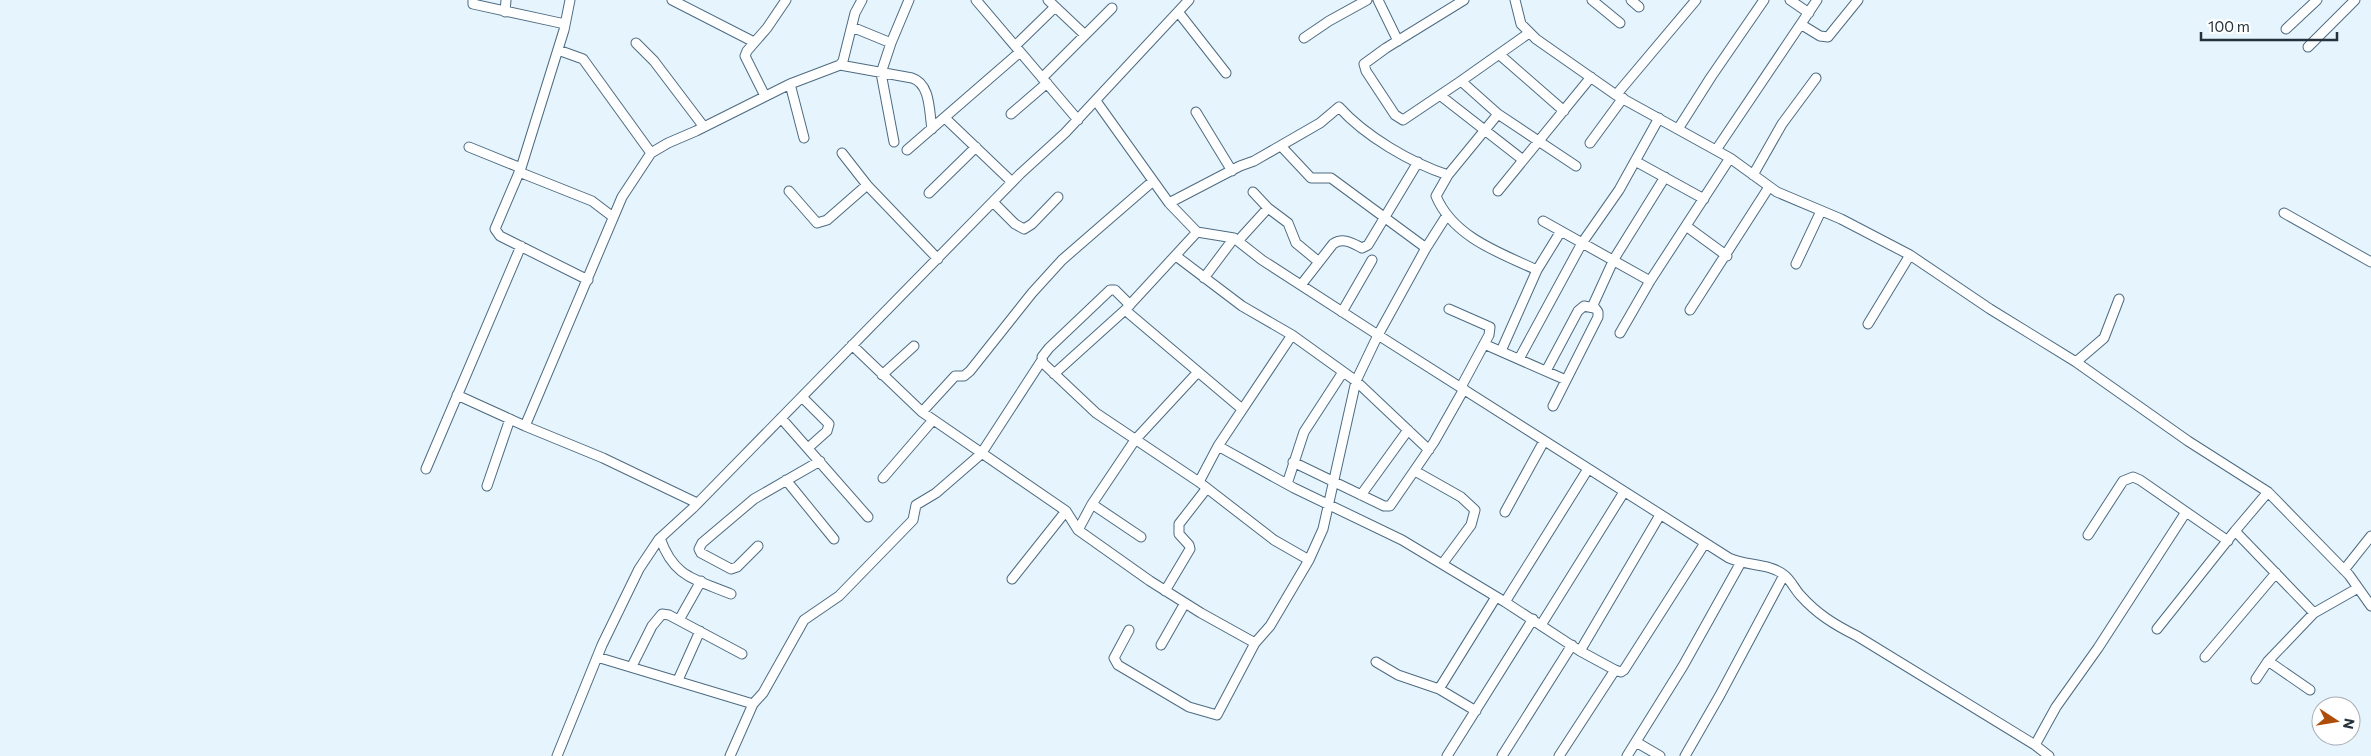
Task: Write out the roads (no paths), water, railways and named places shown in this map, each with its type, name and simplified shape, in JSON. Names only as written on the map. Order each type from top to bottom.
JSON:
[{"type":"street","points":[[473,0],[473,4],[565,24]]},
{"type":"street","points":[[505,12],[506,0]]},
{"type":"street","points":[[570,0],[558,50],[520,170],[495,229],[500,236],[588,280]]},
{"type":"street","points":[[672,0],[754,42]]},
{"type":"street","points":[[765,96],[746,61],[747,51],[767,28],[786,0]]},
{"type":"street","points":[[840,65],[843,61],[852,27],[862,0]]},
{"type":"street","points":[[894,142],[881,73],[909,0]]},
{"type":"street","points":[[976,0],[1078,120]]},
{"type":"street","points":[[1048,0],[1085,35]]},
{"type":"street","points":[[557,756],[597,657],[639,569],[660,538],[802,397],[1012,182],[1078,120],[1189,0]]},
{"type":"street","points":[[1304,38],[1329,21],[1367,0]]},
{"type":"street","points":[[1378,0],[1398,41]]},
{"type":"street","points":[[1464,0],[1364,64],[1395,115],[1400,119],[1406,119],[1530,33]]},
{"type":"street","points":[[1515,0],[1521,24],[1530,33],[1591,78],[1619,96],[1730,158],[1769,187],[1793,201],[1842,219],[1910,255],[1990,310],[2076,362],[2188,441],[2268,492],[2344,570],[2371,606]]},
{"type":"street","points":[[1592,0],[1620,23]]},
{"type":"street","points":[[1630,0],[1639,7]]},
{"type":"street","points":[[1590,143],[1619,96],[1696,0]]},
{"type":"street","points":[[1678,129],[1711,76],[1764,0]]},
{"type":"street","points":[[1790,0],[1809,13]]},
{"type":"street","points":[[1716,150],[1802,25],[1817,0]]},
{"type":"street","points":[[1802,25],[1820,36],[1828,37],[1858,0]]},
{"type":"street","points":[[2286,30],[2317,0]]},
{"type":"street","points":[[2308,48],[2355,0]]},
{"type":"street","points":[[907,150],[945,118],[1017,49],[1055,7]]},
{"type":"street","points":[[1011,114],[1112,8]]},
{"type":"street","points":[[1179,13],[1226,73]]},
{"type":"street","points":[[852,27],[891,43]]},
{"type":"street","points":[[636,43],[670,80],[704,127]]},
{"type":"street","points":[[558,50],[583,59],[651,153]]},
{"type":"street","points":[[1500,55],[1564,111]]},
{"type":"street","points":[[525,426],[622,197],[651,153],[790,84],[840,65],[912,78],[922,82],[926,89],[932,129]]},
{"type":"street","points":[[1498,191],[1591,78]]},
{"type":"street","points":[[1753,175],[1782,124],[1816,78]]},
{"type":"street","points":[[1461,81],[1498,114],[1576,166]]},
{"type":"street","points":[[790,84],[804,138]]},
{"type":"street","points":[[1440,96],[1523,160]]},
{"type":"street","points":[[1096,101],[1169,203],[1197,232],[1236,240],[1262,260],[1378,336],[1740,564],[1774,570],[1784,575],[1801,596],[1827,621],[1857,636],[2035,745],[2049,756]]},
{"type":"street","points":[[1169,203],[1281,146],[1320,123],[1339,107],[1353,123],[1418,162],[1448,175]]},
{"type":"street","points":[[1196,112],[1232,171]]},
{"type":"street","points":[[1498,114],[1448,175],[1436,196],[1442,211],[1470,237],[1538,270]]},
{"type":"street","points":[[945,118],[1012,182]]},
{"type":"street","points":[[1519,359],[1582,243],[1619,190],[1659,118]]},
{"type":"street","points":[[1281,146],[1306,175],[1316,179],[1331,178],[1426,248]]},
{"type":"street","points":[[469,147],[592,202],[613,217]]},
{"type":"street","points":[[929,193],[976,147]]},
{"type":"street","points":[[842,153],[866,186],[938,259]]},
{"type":"street","points":[[1620,333],[1650,281],[1730,158]]},
{"type":"street","points":[[1635,161],[1704,199]]},
{"type":"street","points":[[1301,285],[1338,240],[1344,240],[1365,247],[1418,162]]},
{"type":"street","points":[[1553,406],[1598,317],[1593,301],[1614,259],[1665,178]]},
{"type":"street","points":[[922,412],[955,376],[964,376],[970,371],[1032,293],[1062,260],[1094,230],[1153,181]]},
{"type":"street","points":[[790,191],[817,223],[826,220],[866,186]]},
{"type":"street","points":[[1690,310],[1727,256],[1769,187]]},
{"type":"street","points":[[1253,192],[1268,208],[1288,223],[1292,238],[1319,262]]},
{"type":"street","points":[[993,202],[1015,224],[1024,229],[1032,224],[1058,197]]},
{"type":"street","points":[[1204,278],[1236,240],[1268,208]]},
{"type":"street","points":[[1796,264],[1821,211]]},
{"type":"street","points":[[2284,213],[2371,262]]},
{"type":"street","points":[[1128,630],[1114,658],[1118,665],[1189,707],[1216,715],[1255,643],[1270,626],[1309,560],[1323,529],[1356,381],[1426,248],[1447,216]]},
{"type":"street","points":[[1543,221],[1614,259],[1650,281]]},
{"type":"street","points":[[1686,226],[1727,256]]},
{"type":"street","points":[[1500,351],[1538,270],[1561,231]]},
{"type":"street","points":[[1054,374],[1128,308],[1197,232]]},
{"type":"street","points":[[426,469],[521,246]]},
{"type":"street","points":[[1868,324],[1910,255]]},
{"type":"street","points":[[1176,256],[1242,306],[1292,335],[1356,381],[1429,450]]},
{"type":"street","points":[[1342,312],[1372,260]]},
{"type":"street","points":[[730,756],[753,704],[763,693],[804,620],[839,596],[913,520],[916,505],[936,493],[981,454],[1048,348],[1110,290],[1119,292],[1128,308],[1197,373],[1242,409]]},
{"type":"street","points":[[2076,362],[2104,338],[2119,299]]},
{"type":"street","points":[[1546,371],[1578,311],[1584,306],[1594,308]]},
{"type":"street","points":[[1293,462],[1334,480],[1384,506],[1390,506],[1429,450],[1490,330],[1488,325],[1450,309]]},
{"type":"street","points":[[1199,482],[1218,446],[1292,335]]},
{"type":"street","points":[[1484,344],[1566,380]]},
{"type":"street","points":[[852,345],[922,412],[1066,511],[1078,530],[1165,591],[1255,643]]},
{"type":"street","points":[[882,375],[914,346]]},
{"type":"street","points":[[1042,360],[1054,374],[1096,413],[1199,482],[1274,540],[1309,560]]},
{"type":"street","points":[[1287,484],[1304,432],[1343,372]]},
{"type":"street","points":[[1078,530],[1092,504],[1135,440],[1197,373]]},
{"type":"street","points":[[456,395],[602,458],[697,503]]},
{"type":"street","points":[[802,397],[829,424],[828,431],[808,448]]},
{"type":"street","points":[[781,418],[868,517]]},
{"type":"street","points":[[487,486],[510,419]]},
{"type":"street","points":[[883,478],[933,420]]},
{"type":"street","points":[[1361,495],[1408,430]]},
{"type":"street","points":[[1505,512],[1544,441]]},
{"type":"street","points":[[1218,446],[1287,484],[1402,540],[1505,602],[1580,651],[1620,672],[1631,662],[1705,542]]},
{"type":"street","points":[[758,546],[737,567],[731,569],[701,554],[699,549],[702,543],[748,504],[820,461]]},
{"type":"street","points":[[1505,602],[1588,469]]},
{"type":"street","points":[[1415,471],[1462,497],[1475,510],[1470,525],[1443,564]]},
{"type":"street","points":[[2088,535],[2123,482],[2133,477],[2228,541]]},
{"type":"street","points":[[786,480],[834,539]]},
{"type":"street","points":[[1165,591],[1190,549],[1189,545],[1179,534],[1179,524],[1207,488]]},
{"type":"street","points":[[1448,756],[1476,711],[1624,492]]},
{"type":"street","points":[[2157,629],[2268,492]]},
{"type":"street","points":[[1092,504],[1141,537]]},
{"type":"street","points":[[1012,579],[1066,511]]},
{"type":"street","points":[[2035,745],[2056,708],[2098,648],[2186,512]]},
{"type":"street","points":[[1580,651],[1660,514]]},
{"type":"street","points":[[2235,531],[2314,613]]},
{"type":"street","points":[[2344,570],[2371,536]]},
{"type":"street","points":[[660,538],[670,562],[678,570],[731,594]]},
{"type":"street","points":[[1627,756],[1683,666],[1740,564]]},
{"type":"street","points":[[2205,657],[2276,574]]},
{"type":"street","points":[[1685,756],[1720,696],[1784,575]]},
{"type":"street","points":[[679,620],[701,581]]},
{"type":"street","points":[[2256,679],[2268,661],[2314,613],[2358,588]]},
{"type":"street","points":[[1438,689],[1496,597]]},
{"type":"street","points":[[1162,645],[1185,603]]},
{"type":"street","points":[[632,666],[659,616],[665,614],[742,654]]},
{"type":"street","points":[[678,680],[700,631]]},
{"type":"street","points":[[1502,756],[1572,645]]},
{"type":"street","points":[[597,657],[753,704]]},
{"type":"street","points":[[2268,661],[2310,690]]},
{"type":"street","points":[[1376,662],[1398,675],[1438,689],[1476,711]]},
{"type":"street","points":[[1559,756],[1615,670]]},
{"type":"street","points":[[1636,742],[1660,756]]}]
